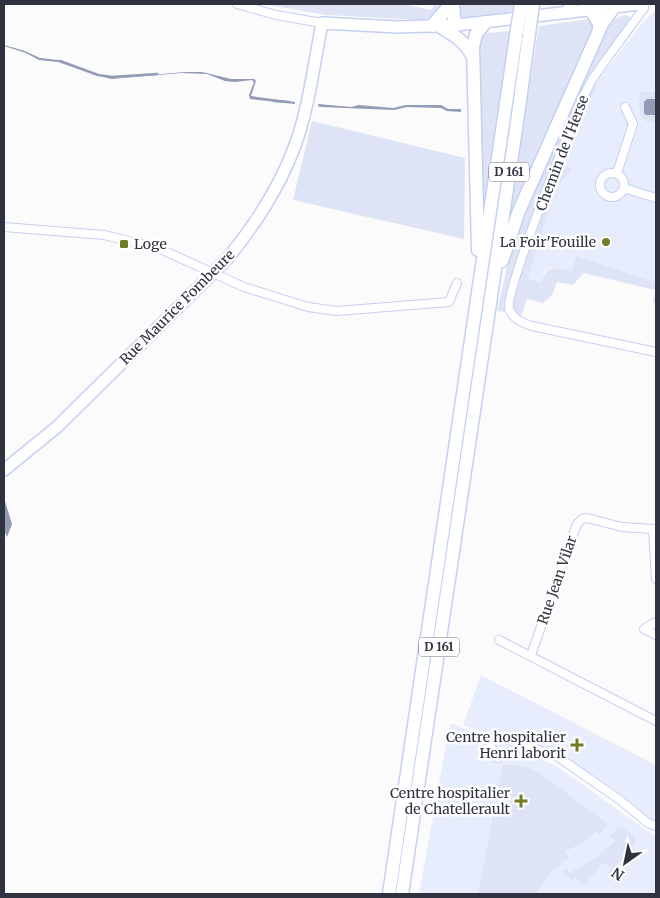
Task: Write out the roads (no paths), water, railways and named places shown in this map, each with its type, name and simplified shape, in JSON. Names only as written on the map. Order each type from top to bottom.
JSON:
[{"type":"main road","points":[[452,4],[454,18],[458,25]]},
{"type":"main road","points":[[452,4],[436,26],[459,37],[468,47],[473,57]]},
{"type":"main road","name":"D 161","points":[[402,894],[518,115],[522,35],[521,4]]},
{"type":"main road","name":"D 161","points":[[389,894],[476,306],[522,35],[533,4]]},
{"type":"main road","points":[[488,311],[496,296],[503,260],[519,211],[599,32],[608,6]]},
{"type":"main road","points":[[591,10],[599,24],[599,32]]},
{"type":"main road","points":[[476,306],[475,283],[478,241],[473,47],[476,34],[486,22]]},
{"type":"street","points":[[237,4],[322,23],[371,26],[458,25],[570,8],[591,10],[608,6],[640,4]]},
{"type":"street","name":"Chemin de l'Herse","points":[[645,4],[593,78],[583,97],[510,293],[508,307],[513,316],[522,323],[656,352]]},
{"type":"street","name":"Rue Maurice Fombeure","points":[[4,470],[57,427],[237,247],[270,199],[292,152],[301,128],[322,23]]},
{"type":"street","points":[[617,173],[633,124],[625,107]]},
{"type":"street","points":[[617,173],[624,181],[624,188],[620,194],[613,197],[606,195],[601,189],[600,181],[605,174],[617,173]]},
{"type":"street","points":[[624,188],[656,198]]},
{"type":"street","points":[[4,227],[104,235],[158,248],[244,287],[308,307],[336,311],[449,302],[457,283]]},
{"type":"street","name":"Rue Jean Vilar","points":[[531,655],[577,524],[582,519],[587,518],[622,528],[655,529],[656,579]]},
{"type":"street","points":[[656,622],[644,629],[656,635]]},
{"type":"street","points":[[499,640],[656,721]]},
{"type":"street","points":[[498,758],[490,745],[496,736],[555,756],[620,800],[648,823],[656,826]]},
{"type":"waterway","points":[[60,61],[98,75],[112,77],[157,74]]},
{"type":"waterway","points":[[274,101],[289,102]]},
{"type":"place","name":"La Foir'Fouille","points":[[606,242]]},
{"type":"place","name":"Loge","points":[[124,244]]},
{"type":"place","name":"Centre hospitalier Henri laborit","points":[[577,745]]},
{"type":"place","name":"Centre hospitalier de Chatellerault","points":[[521,801]]}]
